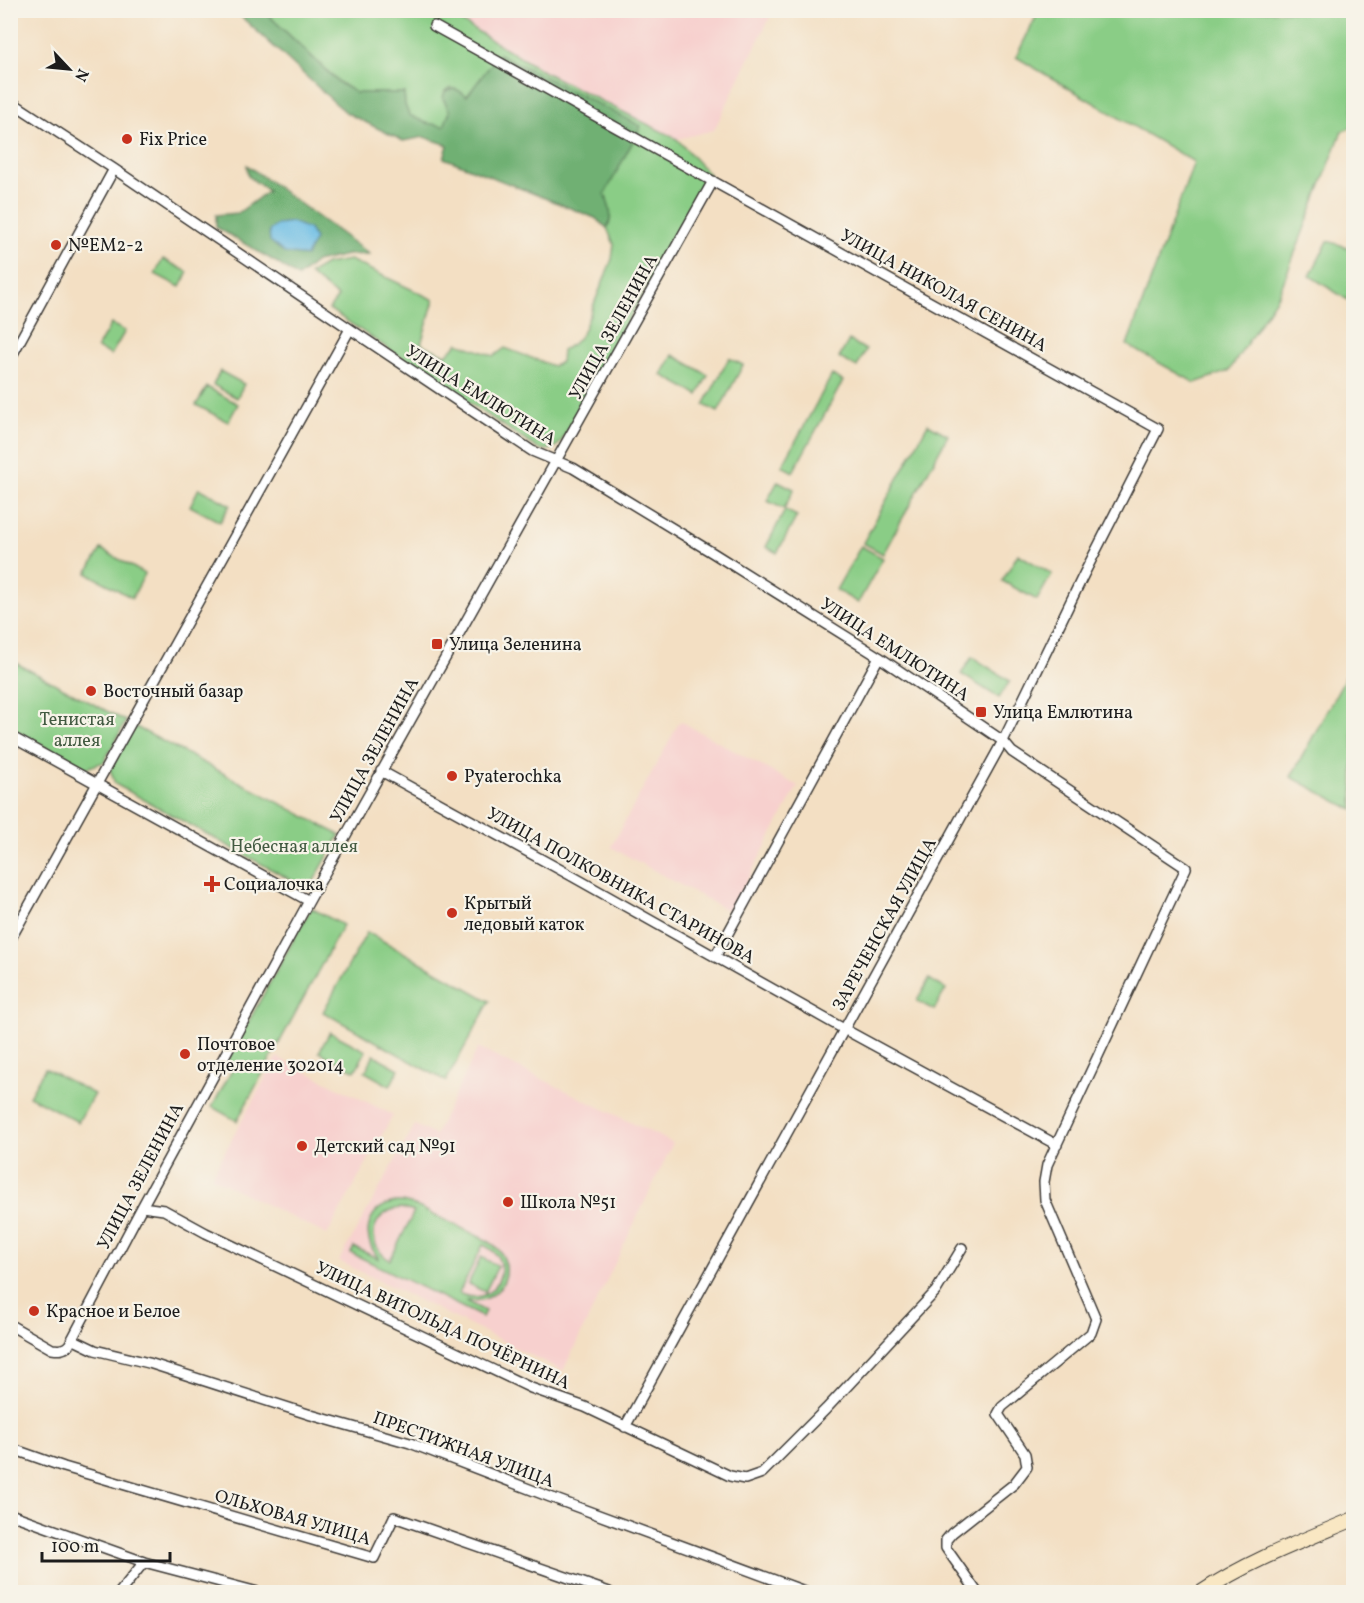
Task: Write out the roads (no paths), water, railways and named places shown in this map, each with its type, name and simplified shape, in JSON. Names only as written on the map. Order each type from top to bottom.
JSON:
[{"type":"street","name":"УЛИЦА НИКОЛАЯ СЕНИНА","points":[[434,26],[1158,429]]},
{"type":"street","name":"УЛИЦА ЕМЛЮТИНА","points":[[10,101],[532,451],[573,468],[879,657],[1003,741],[1012,752],[1186,868],[1057,1144]]},
{"type":"street","points":[[10,359],[114,169]]},
{"type":"street","name":"УЛИЦА ЗЕЛЕНИНА","points":[[72,1340],[309,901],[713,181]]},
{"type":"street","points":[[10,940],[350,329]]},
{"type":"street","name":"ЗАРЕЧЕНСКАЯ УЛИЦА","points":[[625,1427],[1003,741],[1158,429]]},
{"type":"street","points":[[715,957],[879,657]]},
{"type":"street","points":[[10,736],[309,901]]},
{"type":"street","name":"УЛИЦА ПОЛКОВНИКА СТАРИНОВА","points":[[381,771],[570,874],[844,1029],[1057,1144]]},
{"type":"street","points":[[977,1593],[946,1548],[946,1540],[1014,1484],[1027,1467],[1025,1454],[998,1414],[1002,1407],[1091,1333],[1096,1319],[1045,1200],[1044,1182],[1047,1165],[1057,1144]]},
{"type":"street","name":"УЛИЦА ВИТОЛЬДА ПОЧЁРНИНА","points":[[142,1207],[164,1210],[206,1233],[521,1383],[585,1407],[730,1476],[745,1479],[754,1477],[769,1467],[826,1409],[936,1291],[962,1248]]},
{"type":"street","points":[[10,1325],[59,1350],[65,1348],[72,1340]]},
{"type":"street","name":"ПРЕСТИЖНАЯ УЛИЦА","points":[[72,1340],[95,1350],[149,1363],[311,1415],[410,1443],[561,1502],[807,1593]]},
{"type":"street","name":"ОЛЬХОВАЯ УЛИЦА","points":[[10,1448],[63,1467],[374,1558],[394,1517],[609,1593]]},
{"type":"street","points":[[10,1514],[144,1562],[258,1593]]},
{"type":"street","points":[[1202,1593],[1233,1573],[1353,1520]]},
{"type":"street","points":[[120,1593],[144,1562]]},
{"type":"water","points":[[292,222],[309,229],[315,239],[306,256],[284,253],[270,241],[269,231],[278,224]]},
{"type":"place","name":"Fix Price","points":[[127,139]]},
{"type":"place","name":"№ЕМ2-2","points":[[56,245]]},
{"type":"place","name":"Улица Зеленина","points":[[437,644]]},
{"type":"place","name":"Восточный базар","points":[[91,691]]},
{"type":"place","name":"Улица Емлютина","points":[[981,712]]},
{"type":"place","name":"Pyaterochka","points":[[452,776]]},
{"type":"place","name":"Социалочка","points":[[212,884]]},
{"type":"place","name":"Крытый ледовый каток","points":[[452,913]]},
{"type":"place","name":"Почтовое отделение 302014","points":[[185,1054]]},
{"type":"place","name":"Детский сад №91","points":[[302,1146]]},
{"type":"place","name":"Школа №51","points":[[508,1202]]},
{"type":"place","name":"Красное и Белое","points":[[34,1311]]},
{"type":"park label","name":"Тенистая аллея","points":[[77,729]]},
{"type":"park label","name":"Небесная аллея","points":[[294,846]]}]
